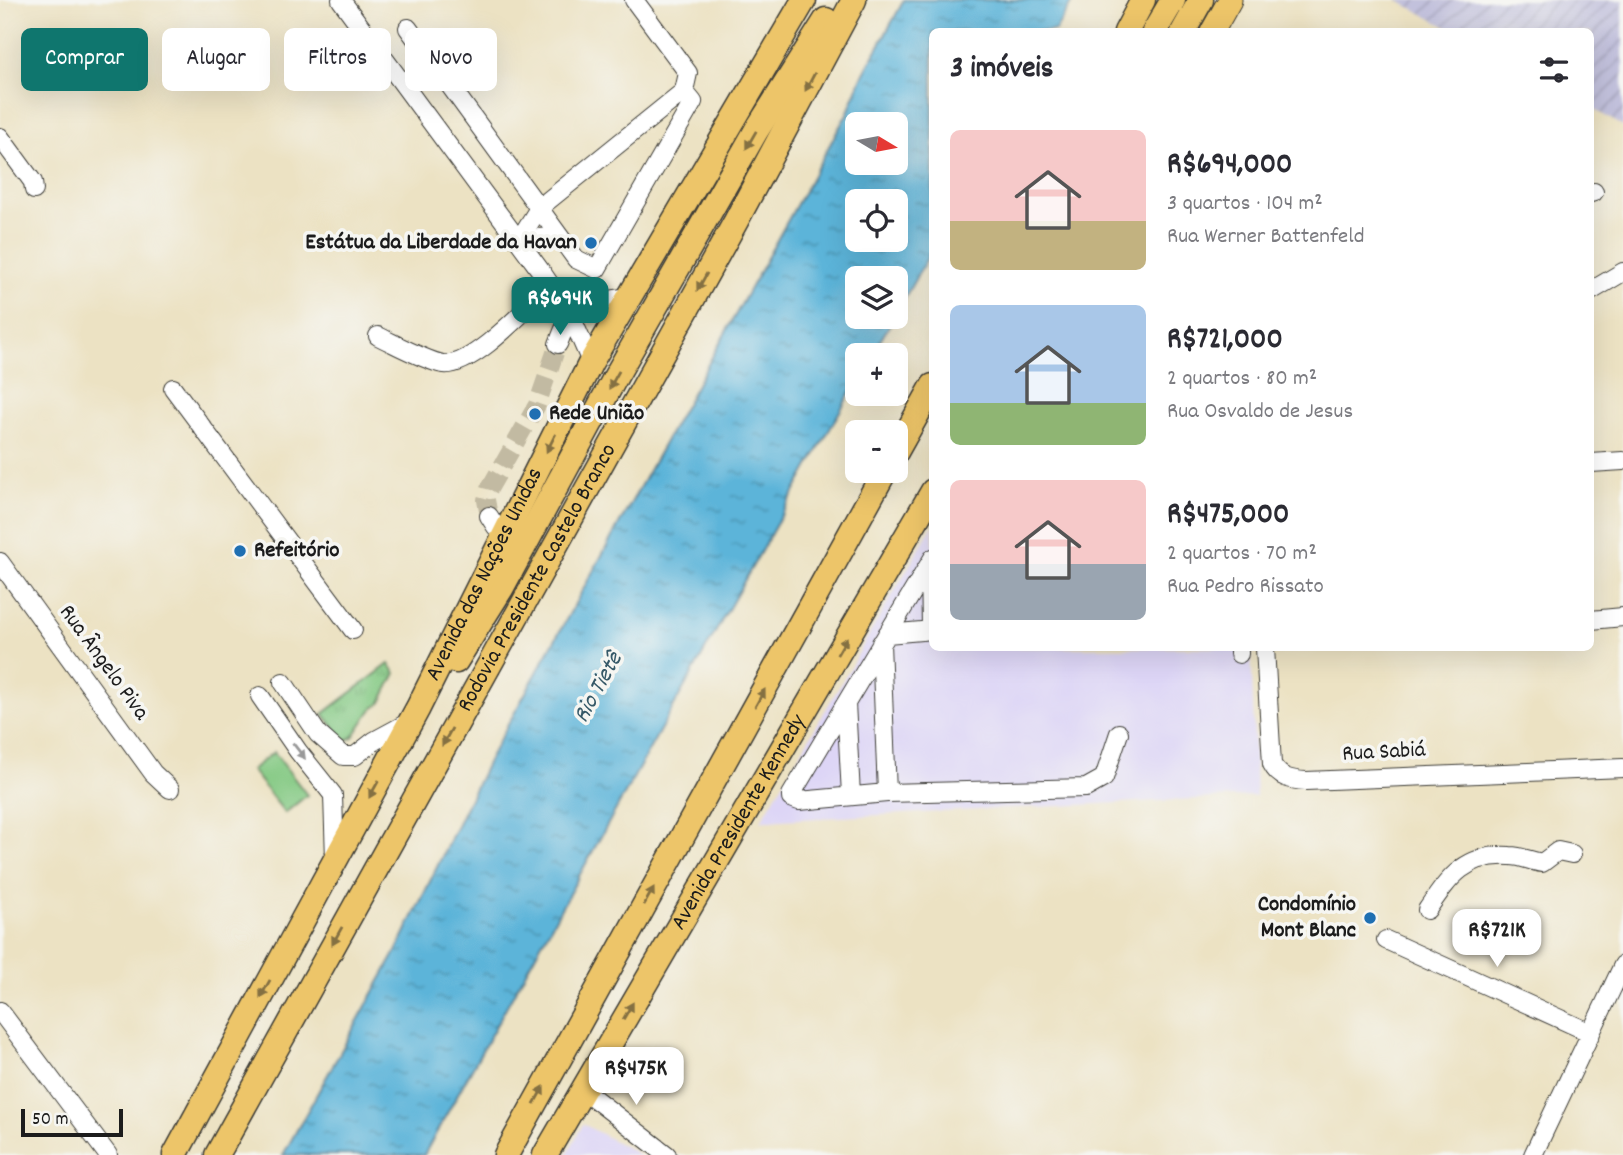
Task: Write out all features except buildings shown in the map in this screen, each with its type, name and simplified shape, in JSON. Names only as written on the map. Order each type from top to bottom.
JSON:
[{"type":"highway","name":"Avenida das Nações Unidas","points":[[175,1155],[415,715],[497,524],[804,0]]},
{"type":"highway","points":[[415,715],[483,621],[616,376],[756,131],[841,0]]},
{"type":"highway","name":"Rodovia Presidente Castelo Branco","points":[[217,1155],[736,221],[854,0]]},
{"type":"highway","points":[[1128,28],[1143,0]]},
{"type":"highway","points":[[1156,28],[1173,0]]},
{"type":"highway","points":[[1185,28],[1201,0]]},
{"type":"highway","points":[[908,431],[929,393]]},
{"type":"highway","points":[[506,1155],[879,483]]},
{"type":"highway","name":"Avenida Presidente Kennedy","points":[[545,1155],[929,498]]},
{"type":"main road","points":[[1214,28],[1230,0]]},
{"type":"street","points":[[341,0],[519,240],[570,314],[591,362]]},
{"type":"street","points":[[519,240],[538,208],[684,91],[688,73],[634,0]]},
{"type":"street","points":[[454,91],[576,259],[597,269],[692,102],[684,91]]},
{"type":"street","points":[[0,137],[33,182],[34,190]]},
{"type":"street","points":[[519,240],[559,236]]},
{"type":"street","points":[[1594,289],[1623,272]]},
{"type":"street","points":[[554,291],[603,302],[629,297]]},
{"type":"street","points":[[377,336],[441,364],[455,364],[480,350],[554,291]]},
{"type":"street","points":[[558,344],[570,314]]},
{"type":"street","points":[[173,388],[353,630]]},
{"type":"street","points":[[1594,463],[1623,461]]},
{"type":"street","name":"Rua Ângelo Piva","points":[[0,562],[153,773],[170,789]]},
{"type":"street","points":[[929,564],[791,798],[799,801],[887,793],[1086,788],[1104,778],[1119,733]]},
{"type":"street","points":[[1594,620],[1623,617]]},
{"type":"street","points":[[884,638],[929,630]]},
{"type":"street","points":[[884,638],[887,793]]},
{"type":"street","name":"Rua Sabiá","points":[[1265,651],[1272,764],[1275,771],[1286,778],[1312,781],[1623,768]]},
{"type":"street","points":[[283,682],[318,734],[343,756],[355,756],[415,715]]},
{"type":"street","points":[[260,696],[298,751],[331,791],[334,799],[334,861]]},
{"type":"street","points":[[846,703],[851,796]]},
{"type":"street","points":[[318,774],[339,754]]},
{"type":"street","points":[[1427,910],[1450,877],[1461,867],[1503,855],[1542,863],[1558,851],[1572,854]]},
{"type":"street","points":[[1387,940],[1591,1033]]},
{"type":"street","points":[[1534,1155],[1623,965]]},
{"type":"street","points":[[0,1011],[108,1155]]},
{"type":"street","points":[[582,1089],[667,1155]]},
{"type":"shaded area","points":[[1397,0],[1623,0],[1623,126],[1594,110],[1594,28],[1448,28]]},
{"type":"shaded area","points":[[929,532],[929,651],[1251,651],[1256,796],[761,821]]},
{"type":"shaded area","points":[[583,1124],[640,1155],[567,1155]]},
{"type":"green space","points":[[389,664],[396,673],[380,704],[371,710],[353,737],[345,741],[323,714]]},
{"type":"green space","points":[[274,752],[307,795],[285,813],[251,770]]},
{"type":"water","name":"Rio Tietê","points":[[904,0],[1073,0],[1057,28],[929,28],[929,255],[908,292],[908,266],[845,266],[845,329],[887,329],[879,343],[845,343],[845,402],[424,1155],[283,1155],[395,954],[490,757],[845,117],[845,175],[908,175],[908,112],[848,112],[862,77]]},
{"type":"tunnel","points":[[489,516],[486,500],[489,489],[537,405],[558,344]]},
{"type":"place","name":"Estátua da Liberdade da Havan","points":[[591,243]]},
{"type":"place","name":"Rede União","points":[[535,414]]},
{"type":"place","name":"Refeitório","points":[[240,551]]},
{"type":"place","name":"Condomínio Mont Blanc","points":[[1370,918]]}]
